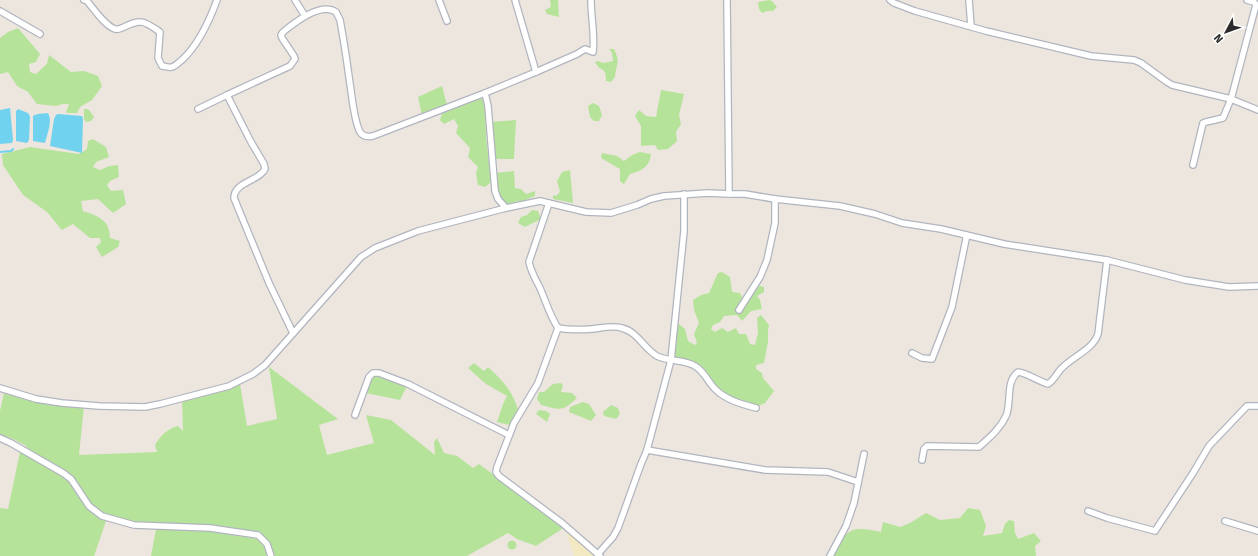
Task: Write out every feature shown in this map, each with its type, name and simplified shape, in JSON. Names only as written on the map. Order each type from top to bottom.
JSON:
[{"type":"street","points":[[84,0],[100,17],[114,28],[121,28],[139,21],[147,23],[160,32],[158,58],[162,66],[172,67],[176,65],[195,45],[217,0]]},
{"type":"street","points":[[295,0],[305,16]]},
{"type":"street","points":[[439,0],[447,21]]},
{"type":"street","points":[[515,0],[536,72]]},
{"type":"street","points":[[198,109],[293,64],[295,58],[281,35],[283,32],[305,16],[326,10],[333,11],[338,15],[340,20],[358,127],[363,136],[373,136],[485,93],[536,72],[585,49],[593,52],[595,44],[591,18],[591,0]]},
{"type":"street","points":[[727,0],[729,194]]},
{"type":"street","points":[[890,0],[894,3],[916,11],[986,31],[1092,56],[1134,60],[1141,63],[1172,85],[1232,99],[1258,110]]},
{"type":"street","points":[[969,0],[970,26]]},
{"type":"street","points":[[1193,165],[1203,123],[1223,118],[1232,99],[1256,4],[1247,0]]},
{"type":"street","points":[[0,11],[40,34]]},
{"type":"street","points":[[485,93],[488,106],[495,191],[498,199],[506,208]]},
{"type":"street","points":[[228,95],[265,168],[260,174],[238,188],[234,194],[234,198],[269,283],[293,333]]},
{"type":"street","points":[[558,328],[538,383],[519,412],[496,472],[499,476],[562,523],[599,555],[618,528],[647,450],[671,360],[684,232],[684,194]]},
{"type":"street","points":[[0,388],[36,399],[110,407],[150,406],[229,386],[242,381],[265,365],[361,257],[368,252],[391,241],[418,231],[506,208],[540,201],[586,212],[611,213],[638,205],[650,199],[664,196],[684,194],[745,194],[775,199],[840,206],[875,214],[902,223],[941,229],[1004,244],[1108,260],[1185,280],[1229,287],[1258,286]]},
{"type":"street","points":[[739,310],[760,277],[767,260],[775,222],[775,199]]},
{"type":"street","points":[[550,203],[529,262],[530,269],[540,288],[552,320],[558,328],[572,330],[610,327],[622,328],[641,340],[649,350],[658,357],[687,362],[697,367],[706,376],[714,388],[723,396],[733,401],[756,408]]},
{"type":"street","points":[[912,353],[922,358],[932,359],[952,307],[966,235]]},
{"type":"street","points":[[922,460],[924,449],[927,446],[979,447],[999,429],[1007,415],[1011,381],[1014,375],[1018,372],[1022,372],[1033,379],[1048,384],[1067,363],[1092,344],[1097,338],[1098,334],[1108,260]]},
{"type":"street","points":[[355,415],[369,377],[373,373],[379,373],[408,384],[509,435]]},
{"type":"street","points":[[1088,511],[1107,518],[1155,530],[1193,473],[1212,441],[1247,406],[1258,406]]},
{"type":"street","points":[[0,438],[63,472],[73,482],[89,506],[102,516],[134,525],[210,528],[258,535],[267,544],[271,556]]},
{"type":"street","points":[[647,450],[765,470],[828,472],[858,482]]},
{"type":"street","points":[[830,556],[846,526],[854,503],[864,454]]},
{"type":"street","points":[[1225,521],[1258,532]]},
{"type":"green space","points":[[550,0],[558,0],[559,17],[547,14],[545,10],[551,7]]},
{"type":"green space","points":[[769,0],[772,1],[777,7],[773,11],[762,13],[759,9],[758,2]]},
{"type":"green space","points":[[18,28],[40,54],[36,62],[29,64],[30,72],[36,74],[47,64],[49,55],[71,72],[84,71],[98,76],[102,86],[92,100],[80,107],[77,113],[66,112],[69,104],[56,106],[37,104],[28,92],[17,86],[8,72],[0,73],[0,38],[8,32]]},
{"type":"green space","points":[[609,49],[614,49],[618,61],[615,77],[611,82],[606,81],[606,74],[595,62],[598,61],[603,63],[613,61],[612,53]]},
{"type":"green space","points":[[442,86],[447,105],[422,115],[418,97]]},
{"type":"green space","points":[[661,90],[684,94],[679,115],[681,124],[676,132],[677,141],[668,149],[658,150],[655,145],[641,146],[641,126],[635,116],[639,110],[646,116],[656,117]]},
{"type":"green space","points":[[479,98],[484,99],[485,105],[486,136],[491,182],[485,187],[478,185],[476,173],[478,167],[468,157],[470,148],[456,133],[458,126],[454,119],[444,124],[440,120],[442,113]]},
{"type":"green space","points":[[593,103],[599,106],[602,115],[599,121],[594,121],[590,117],[588,106]]},
{"type":"green space","points":[[84,109],[90,111],[94,117],[91,121],[86,122],[84,119]]},
{"type":"green space","points":[[516,120],[514,159],[494,159],[491,122]]},
{"type":"green space","points":[[93,139],[106,147],[109,157],[96,162],[93,167],[100,170],[109,166],[118,165],[119,177],[110,181],[107,185],[111,191],[123,190],[126,204],[113,213],[98,199],[81,201],[83,211],[102,220],[108,227],[110,238],[120,241],[118,247],[102,257],[96,247],[101,242],[100,238],[90,238],[73,224],[62,230],[47,212],[23,195],[3,165],[2,154],[30,147],[79,154],[87,149],[88,141]]},
{"type":"green space","points":[[640,152],[651,154],[649,162],[641,170],[630,174],[624,184],[620,181],[620,169],[601,158],[602,153],[617,156],[624,161],[632,155]]},
{"type":"green space","points":[[570,170],[573,203],[553,199],[553,195],[556,196],[560,192],[557,181],[562,172]]},
{"type":"green space","points":[[514,171],[515,188],[521,189],[526,194],[535,191],[535,196],[523,201],[516,201],[516,203],[508,204],[503,202],[498,193],[495,173]]},
{"type":"green space","points":[[532,210],[538,211],[541,219],[525,227],[518,223],[521,217],[527,215]]},
{"type":"green space","points":[[722,272],[730,277],[732,292],[740,293],[743,299],[756,285],[764,287],[764,292],[757,296],[760,300],[762,309],[751,311],[742,321],[737,315],[724,316],[720,322],[713,325],[711,329],[715,332],[722,328],[728,332],[736,328],[739,334],[746,334],[750,344],[755,345],[758,333],[757,318],[761,315],[769,325],[768,342],[764,363],[756,365],[756,369],[762,373],[763,378],[774,391],[765,403],[756,407],[735,399],[714,388],[705,369],[688,361],[674,358],[677,340],[676,328],[679,324],[685,329],[688,341],[695,345],[697,343],[694,334],[699,323],[694,310],[693,300],[701,295],[709,293],[718,273]]},
{"type":"green space","points":[[474,363],[484,371],[488,367],[502,381],[512,396],[518,409],[509,425],[497,422],[507,396],[486,384],[468,368]]},
{"type":"green space","points":[[269,367],[338,419],[319,425],[327,455],[374,443],[366,415],[391,420],[435,455],[434,442],[437,438],[444,453],[457,456],[473,468],[479,464],[565,527],[536,546],[517,539],[508,533],[467,556],[274,556],[268,542],[259,533],[122,520],[100,511],[87,500],[77,481],[67,471],[33,453],[25,445],[11,438],[0,435],[0,411],[4,393],[46,402],[84,406],[79,455],[157,452],[155,445],[165,433],[178,426],[183,431],[182,399],[240,384],[247,426],[277,419]]},
{"type":"green space","points":[[374,374],[379,374],[407,386],[400,400],[366,393],[371,378]]},
{"type":"green space","points":[[561,383],[563,386],[561,392],[572,393],[577,398],[568,406],[561,409],[541,405],[537,399],[539,392],[544,392],[553,384]]},
{"type":"green space","points":[[583,402],[589,404],[596,415],[591,421],[569,412],[570,407]]},
{"type":"green space","points":[[611,405],[618,408],[620,414],[616,419],[604,416],[603,412]]},
{"type":"green space","points":[[539,410],[546,411],[550,414],[547,422],[536,414]]},
{"type":"green space","points":[[20,452],[60,473],[73,486],[90,511],[106,521],[94,556],[0,556],[0,508],[8,509]]},
{"type":"green space","points":[[968,508],[980,510],[986,526],[983,536],[1002,533],[1005,524],[1009,520],[1014,521],[1015,533],[1018,539],[1034,533],[1041,541],[1035,546],[1036,556],[832,556],[841,540],[850,531],[863,529],[881,532],[883,522],[900,527],[910,523],[926,513],[940,520],[960,518]]},
{"type":"green space","points":[[156,529],[208,531],[257,539],[264,546],[268,556],[151,556]]},
{"type":"green space","points":[[512,540],[517,545],[512,550],[507,545]]},
{"type":"sand","points":[[565,527],[598,556],[574,556]]},
{"type":"water","points":[[10,108],[13,140],[12,143],[0,144],[0,110]]},
{"type":"water","points":[[18,109],[28,113],[30,116],[29,140],[27,143],[16,141],[16,111]]},
{"type":"water","points":[[48,113],[50,124],[45,143],[33,141],[33,116]]},
{"type":"water","points":[[58,114],[82,116],[82,153],[50,146],[54,119]]},
{"type":"waterway","points":[[0,152],[11,151],[13,149]]}]
